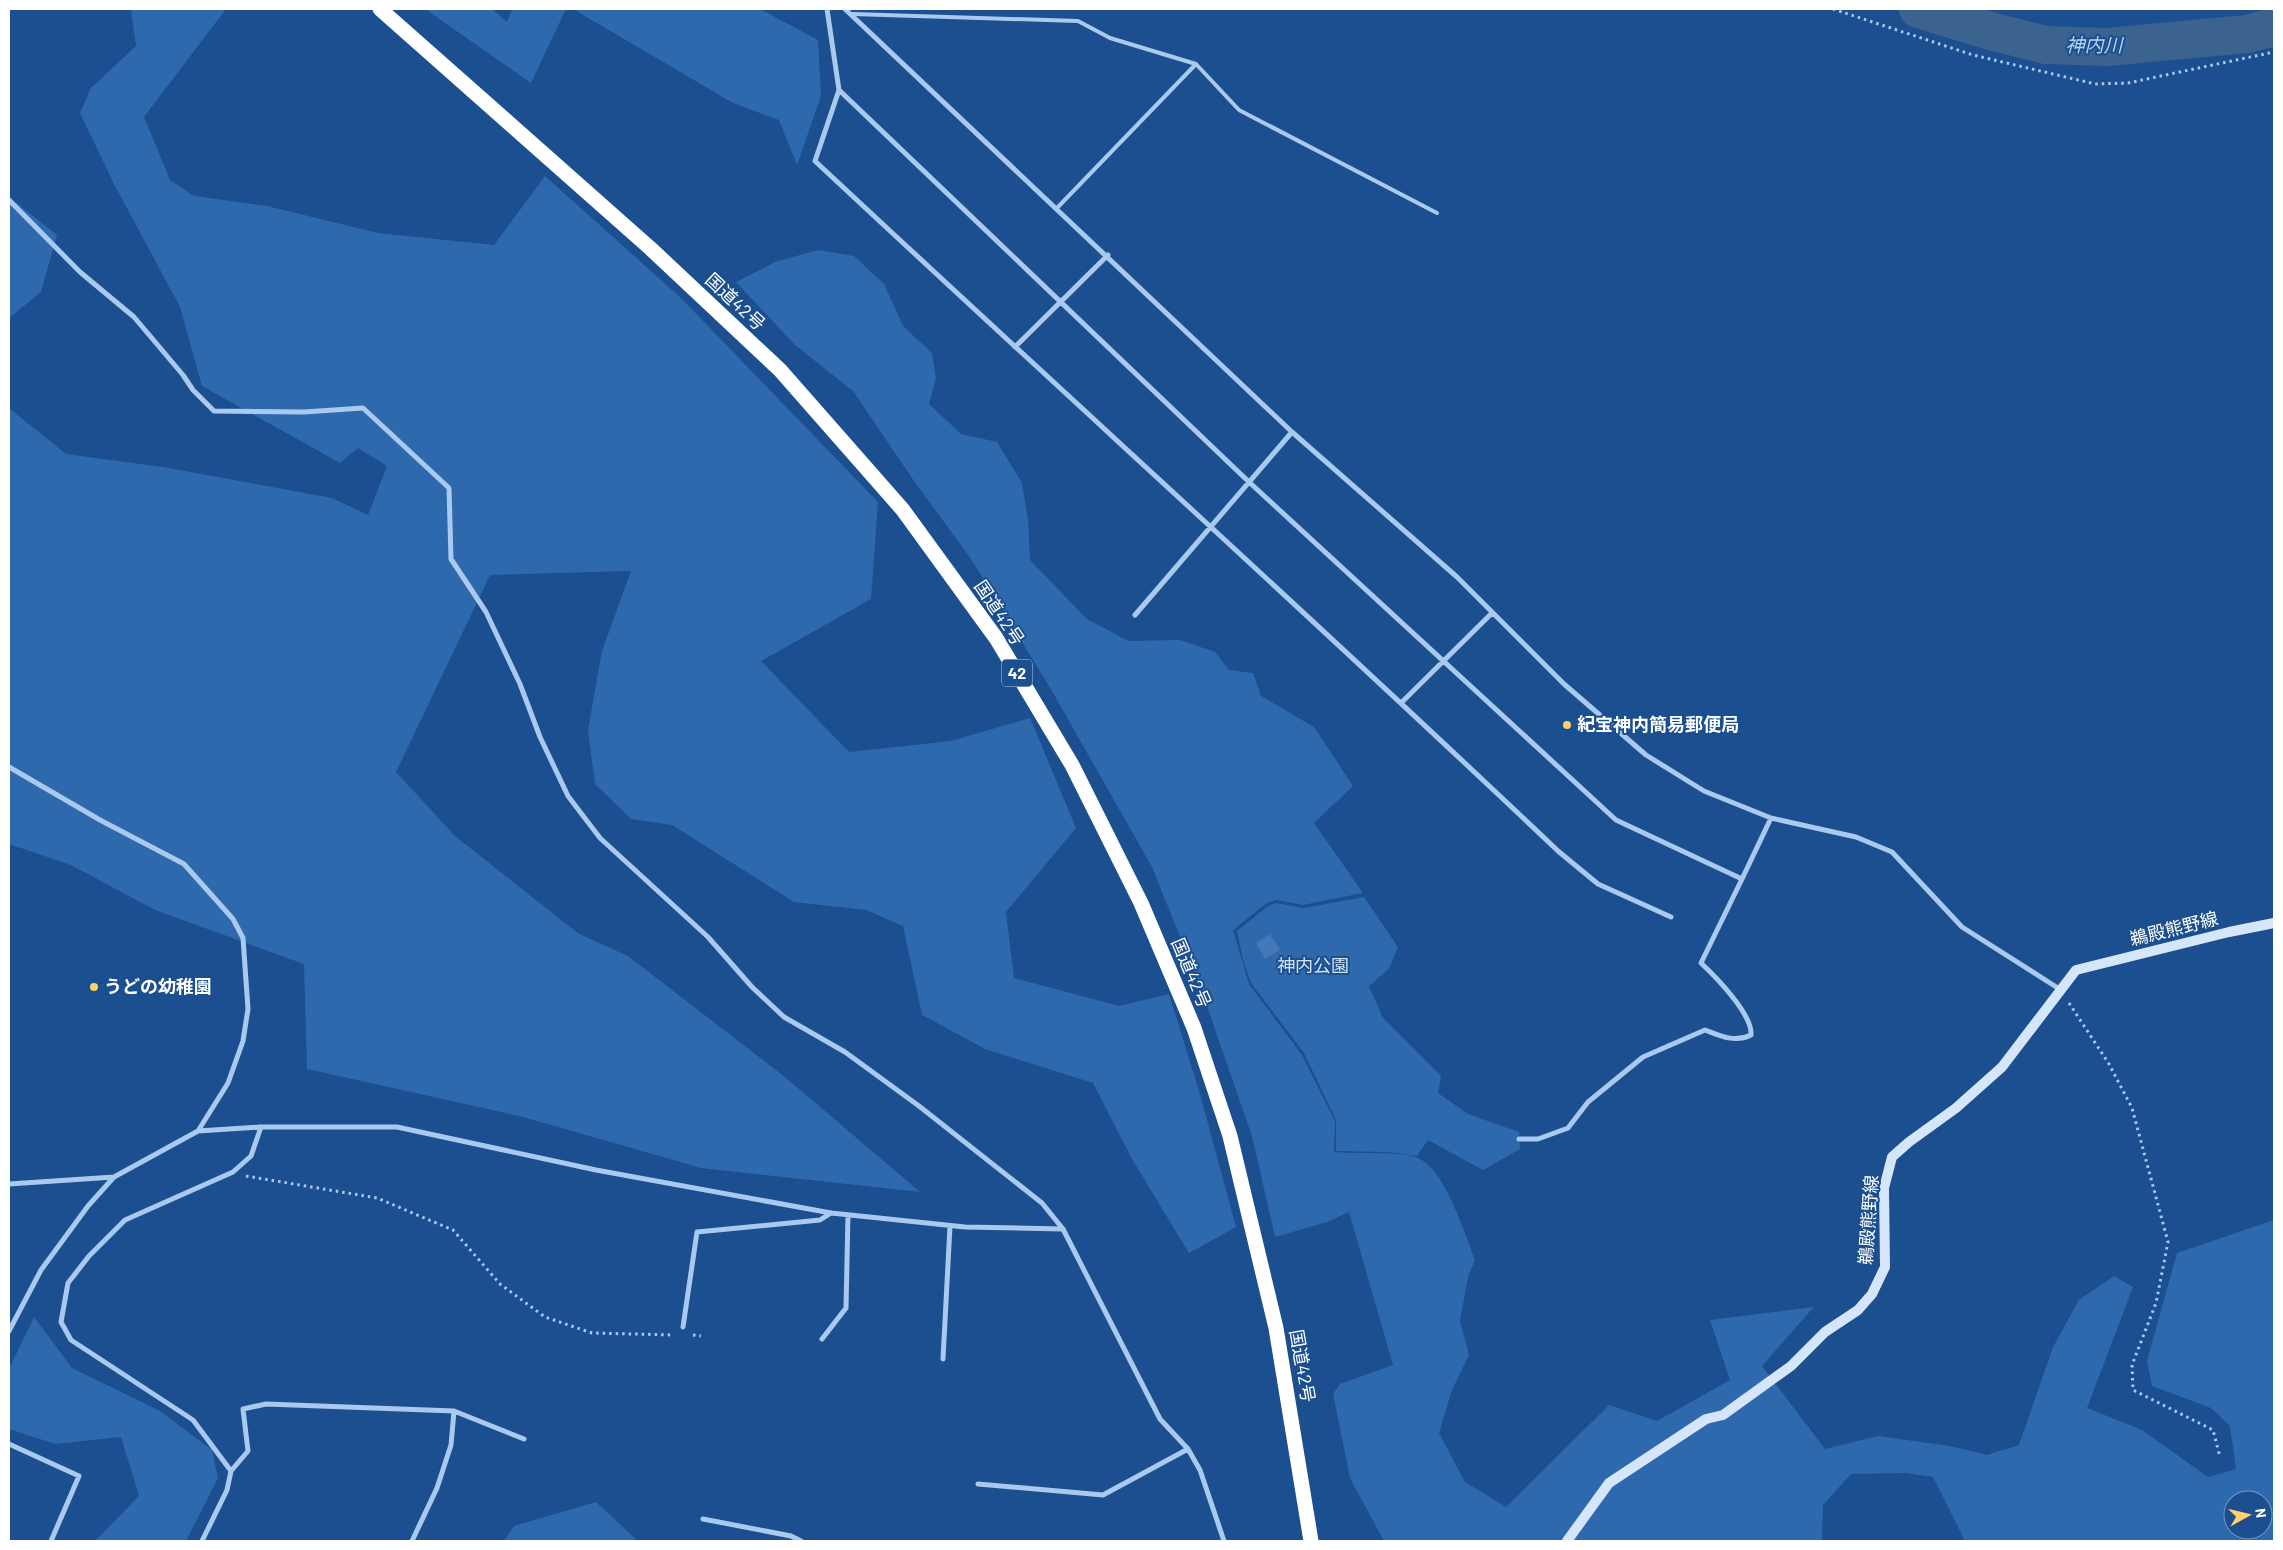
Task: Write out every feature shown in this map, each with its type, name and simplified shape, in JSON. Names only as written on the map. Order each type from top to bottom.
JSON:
[{"type":"highway","name":"国道42号","points":[[380,9],[650,248],[780,370],[903,510],[996,638],[1072,765],[1140,903],[1194,1028],[1230,1136],[1276,1328],[1311,1541]]},
{"type":"main road","name":"鵜殿熊野線","points":[[1567,1541],[1609,1483],[1706,1419],[1723,1415],[1790,1366],[1825,1332],[1858,1310],[1872,1294],[1885,1267],[1884,1188],[1892,1157],[1909,1142],[1956,1108],[2002,1067],[2076,970],[2229,932],[2274,923]]},
{"type":"street","points":[[827,9],[838,90],[815,161],[1014,347],[1212,526],[1402,702],[1558,851],[1598,884],[1671,917]]},
{"type":"street","points":[[845,9],[853,14],[1108,255],[1292,432],[1457,577],[1564,684],[1646,755],[1704,791],[1771,818],[1856,838],[1892,852],[1962,927],[2061,990]]},
{"type":"street","points":[[838,90],[1250,482],[1616,820],[1742,879]]},
{"type":"street","points":[[9,200],[80,272],[134,317],[183,375],[193,390],[214,411],[304,412],[363,408],[449,488],[451,559],[486,612],[520,684],[540,737],[568,796],[600,838],[708,937],[752,987],[784,1017],[845,1052],[919,1106],[1042,1203],[1062,1229],[1160,1419],[1188,1449],[1200,1470],[1224,1541]]},
{"type":"street","points":[[1014,347],[1108,255]]},
{"type":"street","points":[[1135,614],[1292,432]]},
{"type":"street","points":[[1402,702],[1492,613]]},
{"type":"street","points":[[9,767],[100,820],[184,864],[234,919],[243,938],[248,1009],[242,1041],[228,1082],[198,1131]]},
{"type":"street","points":[[1520,1139],[1538,1139],[1568,1128],[1588,1102],[1643,1057],[1705,1030],[1727,1039],[1743,1039],[1751,1035],[1752,1027],[1733,998],[1701,963],[1771,818]]},
{"type":"street","points":[[9,1331],[41,1270],[88,1206],[114,1177],[198,1131],[261,1127],[397,1127],[596,1170],[831,1213],[950,1226],[1062,1229]]},
{"type":"street","points":[[231,1471],[193,1420],[71,1340],[61,1322],[68,1283],[89,1256],[125,1220],[228,1173],[251,1156],[261,1127]]},
{"type":"street","points":[[9,1184],[114,1177]]},
{"type":"street","points":[[683,1326],[697,1232],[820,1220],[831,1213]]},
{"type":"street","points":[[822,1339],[846,1308],[848,1215]]},
{"type":"street","points":[[944,1359],[950,1226]]},
{"type":"street","points":[[202,1541],[227,1490],[231,1471],[248,1451],[243,1409],[266,1404],[454,1412],[524,1439]]},
{"type":"street","points":[[412,1541],[437,1488],[452,1446],[454,1412]]},
{"type":"street","points":[[9,1444],[79,1476],[51,1541]]},
{"type":"street","points":[[978,1484],[1103,1495],[1188,1449]]},
{"type":"street","points":[[703,1519],[791,1536],[801,1541]]},
{"type":"lane","points":[[853,14],[1078,20],[1110,38],[1196,64],[1239,110],[1437,213]]},
{"type":"lane","points":[[1057,208],[1196,64]]},
{"type":"path","points":[[1834,9],[1973,55],[2095,84],[2128,83],[2274,52]]},
{"type":"path","points":[[2061,990],[2109,1064],[2132,1108],[2168,1242],[2156,1302],[2132,1365],[2133,1390],[2213,1430],[2220,1457]]},
{"type":"path","points":[[228,1173],[378,1198],[453,1230],[500,1284],[545,1317],[592,1333],[681,1335]]},
{"type":"path","points":[[691,1335],[701,1336]]},
{"type":"green space","points":[[131,9],[226,9],[144,117],[170,180],[194,196],[267,206],[378,233],[494,245],[545,176],[681,298],[878,502],[871,599],[761,661],[849,752],[951,741],[1030,718],[1076,828],[1006,912],[1014,978],[1119,1006],[1169,994],[1200,1094],[1236,1227],[1189,1253],[1132,1159],[1093,1083],[985,1049],[922,1015],[903,926],[866,910],[794,902],[672,825],[631,819],[595,784],[588,730],[602,651],[631,571],[490,575],[396,772],[455,836],[579,934],[628,956],[785,1077],[920,1192],[701,1168],[523,1117],[307,1069],[304,964],[155,910],[71,865],[9,844],[9,408],[66,454],[163,467],[332,498],[368,515],[387,466],[358,448],[340,463],[202,386],[180,307],[114,184],[80,113],[91,88],[136,46]]},
{"type":"green space","points":[[425,9],[492,9],[507,22],[512,9],[566,9],[531,83]]},
{"type":"green space","points":[[573,9],[760,9],[818,40],[821,96],[797,165],[779,120],[733,103]]},
{"type":"green space","points":[[9,197],[57,235],[41,292],[9,318]]},
{"type":"green space","points":[[818,250],[854,256],[884,284],[903,326],[932,353],[936,379],[929,404],[961,434],[997,442],[1022,483],[1028,519],[1030,560],[1087,619],[1128,641],[1180,640],[1215,652],[1229,670],[1253,673],[1261,696],[1314,727],[1353,786],[1314,823],[1363,893],[1303,905],[1276,900],[1267,903],[1233,930],[1249,984],[1302,1055],[1335,1121],[1334,1152],[1402,1154],[1418,1158],[1428,1164],[1437,1175],[1459,1219],[1475,1260],[1468,1277],[1460,1321],[1469,1355],[1452,1390],[1439,1433],[1465,1482],[1506,1507],[1609,1405],[1657,1421],[1730,1380],[1710,1320],[1814,1307],[1762,1366],[1825,1449],[1878,1436],[1950,1446],[1987,1455],[2019,1445],[2053,1347],[2079,1300],[2114,1276],[2133,1287],[2087,1408],[2142,1430],[2208,1477],[2236,1469],[2230,1426],[2211,1408],[2152,1386],[2147,1361],[2177,1253],[2274,1220],[2274,1541],[1965,1541],[1933,1477],[1906,1473],[1851,1474],[1823,1505],[1822,1541],[1384,1541],[1350,1478],[1333,1394],[1340,1384],[1393,1365],[1349,1212],[1327,1222],[1275,1237],[1252,1136],[1201,989],[1152,867],[1052,691],[971,559],[914,481],[853,391],[795,345],[736,282],[775,262]]},
{"type":"green space","name":"神内公園","points":[[1364,897],[1398,947],[1389,969],[1369,986],[1383,1018],[1441,1076],[1438,1093],[1468,1114],[1519,1132],[1520,1149],[1483,1170],[1428,1140],[1417,1156],[1388,1152],[1336,1151],[1336,1120],[1304,1053],[1251,983],[1243,960],[1237,931],[1268,906],[1276,903],[1304,908]]},
{"type":"green space","points":[[34,1317],[72,1368],[160,1411],[212,1450],[218,1478],[186,1541],[95,1541],[139,1496],[121,1437],[55,1444],[9,1429],[9,1369]]},
{"type":"green space","points":[[596,1502],[638,1541],[504,1541],[514,1526]]},
{"type":"building","points":[[1270,934],[1280,950],[1265,959],[1256,943]]},
{"type":"waterway","name":"神内川","points":[[1918,9],[1994,32],[2046,45],[2107,47],[2247,34],[2274,27]]},
{"type":"place","name":"紀宝神内簡易郵便局","points":[[1567,725]]},
{"type":"place","name":"うどの幼稚園","points":[[94,987]]}]
